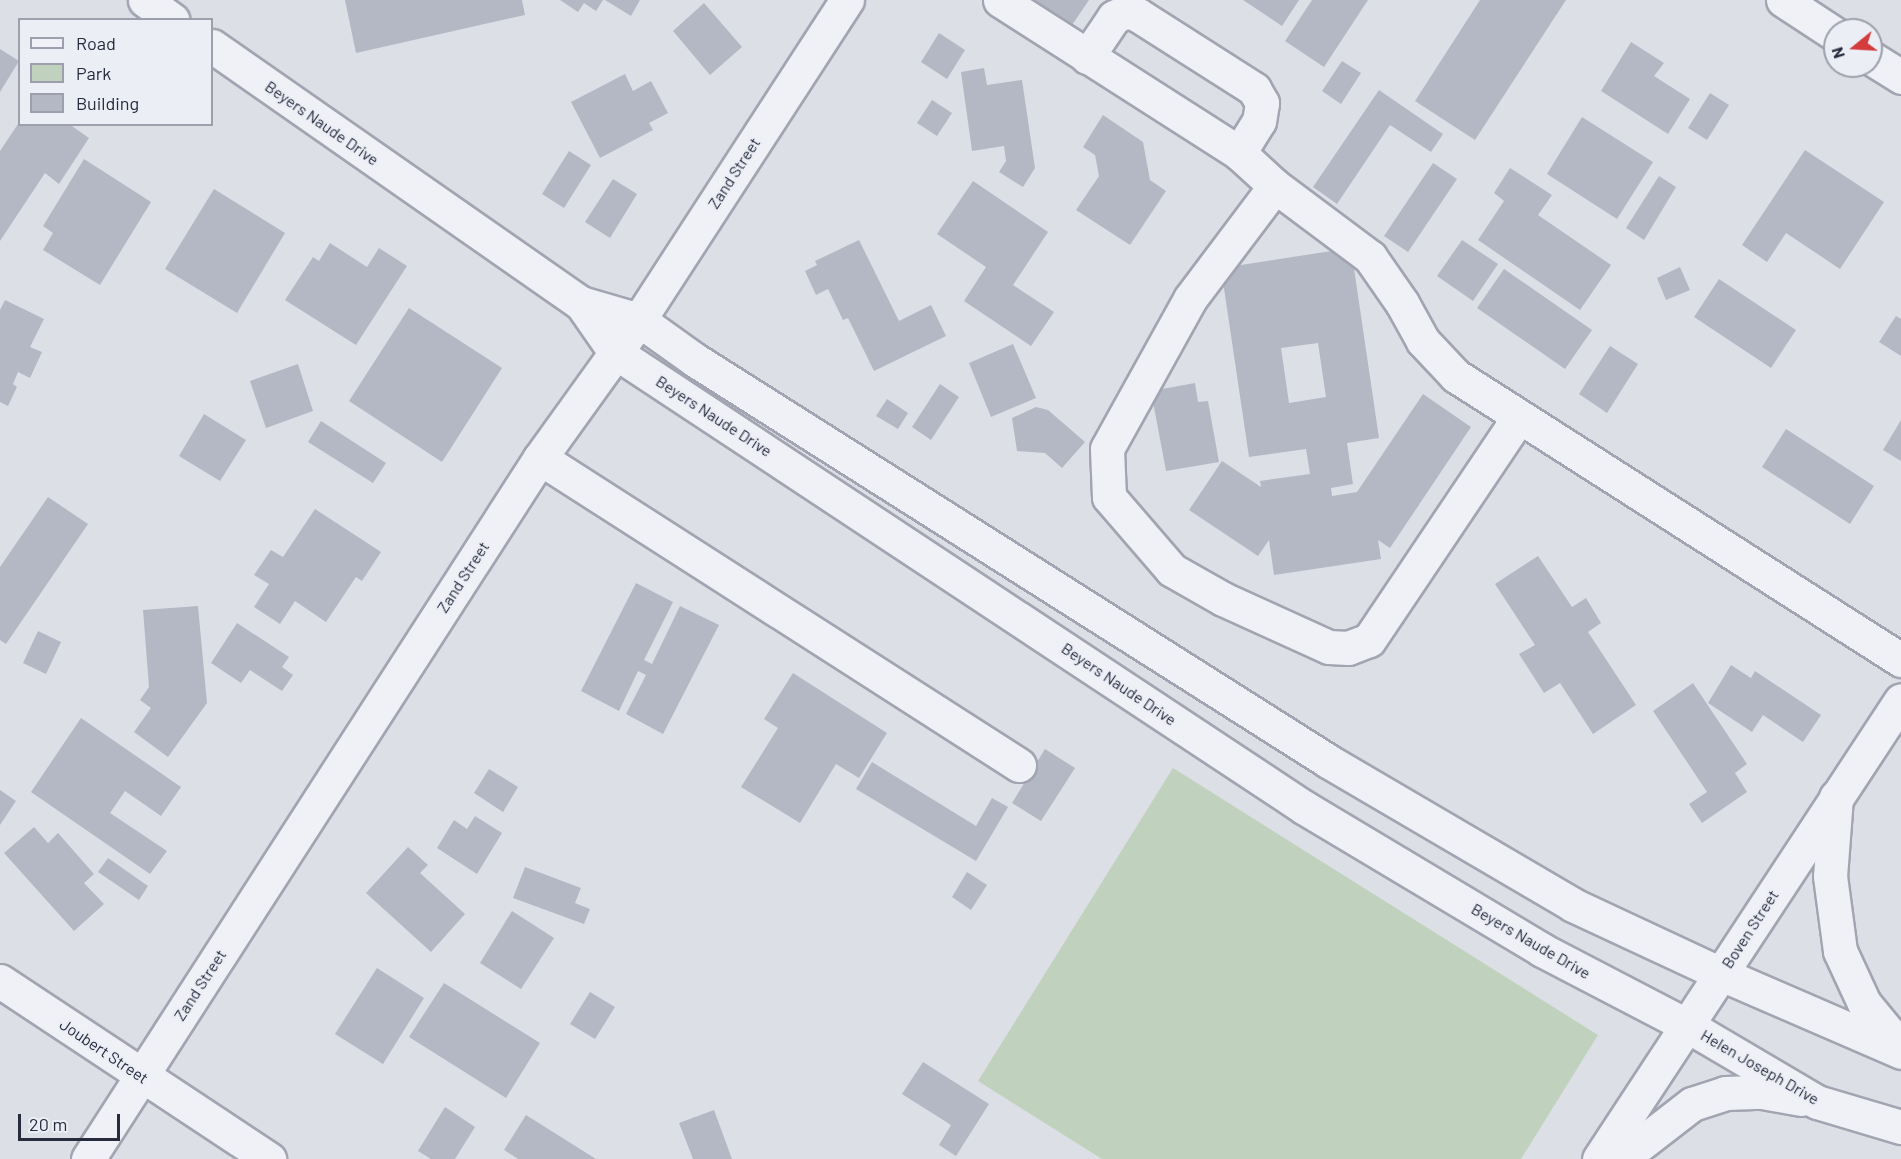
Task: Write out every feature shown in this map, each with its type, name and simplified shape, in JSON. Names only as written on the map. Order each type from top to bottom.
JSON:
[{"type":"street","points":[[145,0],[170,18]]},
{"type":"street","name":"Zand Street","points":[[88,1159],[540,458],[639,320],[847,0]]},
{"type":"street","points":[[1000,0],[1239,153],[1275,186],[1370,257],[1402,303],[1423,340],[1456,376],[1518,418],[1901,660]]},
{"type":"street","points":[[1783,0],[1823,26]]},
{"type":"street","points":[[1087,57],[1114,18],[1127,11],[1138,15],[1254,89],[1262,103],[1259,121],[1239,153]]},
{"type":"street","name":"Beyers Naude Drive","points":[[213,47],[581,303],[639,320],[695,360],[1328,761],[1573,905],[1721,974]]},
{"type":"street","points":[[1883,66],[1901,78]]},
{"type":"street","points":[[1275,186],[1190,299],[1107,449],[1109,497],[1172,570],[1222,599],[1329,647],[1348,648],[1369,640],[1518,418]]},
{"type":"street","name":"Beyers Naude Drive","points":[[581,303],[615,352],[1305,808],[1542,950],[1688,1026]]},
{"type":"street","points":[[540,458],[1019,765]]},
{"type":"street","name":"Boven Street","points":[[1599,1159],[1901,700]]},
{"type":"street","points":[[1836,796],[1830,876],[1840,951],[1864,1004],[1901,1050]]},
{"type":"street","points":[[1721,974],[1901,1050]]},
{"type":"street","name":"Joubert Street","points":[[0,981],[269,1159]]},
{"type":"street","name":"Helen Joseph Drive","points":[[1688,1026],[1817,1102],[1901,1127]]},
{"type":"street","points":[[1621,1159],[1692,1104],[1725,1094],[1762,1092],[1817,1102]]},
{"type":"green space","points":[[1173,768],[1598,1035],[1521,1159],[1102,1159],[978,1081]]},
{"type":"building","points":[[345,0],[522,0],[525,15],[356,53]]},
{"type":"building","points":[[560,0],[603,0],[596,11],[584,3],[578,12]]},
{"type":"building","points":[[605,0],[640,0],[631,16]]},
{"type":"building","points":[[1027,0],[1089,0],[1070,28]]},
{"type":"building","points":[[1243,0],[1299,0],[1282,26]]},
{"type":"building","points":[[1312,0],[1368,0],[1324,67],[1285,41]]},
{"type":"building","points":[[1480,0],[1566,0],[1475,140],[1415,101]]},
{"type":"building","points":[[704,3],[742,47],[710,75],[673,31]]},
{"type":"building","points":[[939,33],[965,50],[947,79],[921,62]]},
{"type":"building","points":[[1631,42],[1664,63],[1654,76],[1690,99],[1668,134],[1601,91]]},
{"type":"building","points":[[0,49],[18,60],[18,63],[0,92]]},
{"type":"building","points":[[1342,61],[1361,73],[1341,104],[1322,91]]},
{"type":"building","points":[[984,68],[987,85],[1022,80],[1035,168],[1023,187],[999,172],[1006,161],[1004,146],[972,151],[961,72]]},
{"type":"building","points":[[625,74],[633,91],[651,81],[668,113],[649,123],[653,130],[600,158],[571,102]]},
{"type":"building","points":[[1379,90],[1443,134],[1431,152],[1390,125],[1337,204],[1313,187]]},
{"type":"building","points":[[1710,93],[1729,105],[1707,140],[1688,128]]},
{"type":"building","points":[[932,100],[952,113],[937,136],[917,123]]},
{"type":"building","points":[[1103,115],[1143,142],[1150,180],[1166,191],[1130,245],[1076,210],[1099,176],[1095,155],[1083,147]]},
{"type":"building","points":[[1582,117],[1653,162],[1617,219],[1547,174]]},
{"type":"building","points":[[18,124],[18,126],[72,126],[89,138],[59,184],[45,173],[0,241],[0,151]]},
{"type":"building","points":[[1805,150],[1884,202],[1840,269],[1786,233],[1767,262],[1742,245]]},
{"type":"building","points":[[569,151],[591,165],[564,208],[542,194]]},
{"type":"building","points":[[84,159],[151,202],[100,285],[43,250],[53,233],[43,226]]},
{"type":"building","points":[[1433,163],[1457,179],[1408,252],[1384,236]]},
{"type":"building","points":[[1510,168],[1552,195],[1538,215],[1611,265],[1580,310],[1478,240],[1504,201],[1494,193]]},
{"type":"building","points":[[1659,176],[1676,187],[1644,240],[1626,228]]},
{"type":"building","points":[[613,179],[637,194],[610,238],[585,222]]},
{"type":"building","points":[[973,181],[1048,232],[1013,285],[1054,312],[1031,346],[964,301],[986,267],[937,234]]},
{"type":"building","points":[[214,189],[285,233],[237,313],[165,269]]},
{"type":"building","points":[[859,240],[899,321],[931,305],[946,336],[874,371],[848,318],[843,320],[828,289],[816,295],[805,271],[817,265],[815,261]]},
{"type":"building","points":[[1462,240],[1498,264],[1473,301],[1437,276]]},
{"type":"building","points":[[330,243],[367,267],[379,248],[407,266],[356,345],[285,300],[313,257],[319,261]]},
{"type":"building","points":[[1351,248],[1379,438],[1347,443],[1353,484],[1331,488],[1332,496],[1357,492],[1423,394],[1471,427],[1390,548],[1378,540],[1381,559],[1274,575],[1269,540],[1258,556],[1189,510],[1222,461],[1261,487],[1260,481],[1310,474],[1306,449],[1249,457],[1221,268]],"holes":[[[1318,343],[1326,397],[1289,403],[1281,348]]]},
{"type":"building","points":[[1680,267],[1690,290],[1666,300],[1657,278]]},
{"type":"building","points":[[1504,269],[1592,330],[1565,369],[1477,308]]},
{"type":"building","points":[[1719,279],[1796,330],[1771,368],[1694,317]]},
{"type":"building","points":[[5,300],[44,319],[30,347],[42,352],[30,378],[18,372],[13,384],[17,387],[8,406],[0,402],[0,310]]},
{"type":"building","points":[[409,308],[502,368],[442,462],[349,401]]},
{"type":"building","points":[[1896,316],[1901,319],[1901,356],[1879,342]]},
{"type":"building","points":[[1013,344],[1036,398],[991,417],[969,363]]},
{"type":"building","points":[[1610,346],[1638,364],[1607,413],[1579,394]]},
{"type":"building","points":[[298,364],[313,411],[266,428],[250,381]]},
{"type":"building","points":[[1195,383],[1198,402],[1208,401],[1219,462],[1166,471],[1151,391]]},
{"type":"building","points":[[940,384],[959,397],[931,440],[912,427]]},
{"type":"building","points":[[887,399],[908,413],[898,429],[876,416]]},
{"type":"building","points":[[1036,407],[1048,410],[1085,442],[1062,468],[1045,453],[1017,451],[1012,418]]},
{"type":"building","points":[[204,414],[246,440],[220,481],[179,456]]},
{"type":"building","points":[[1901,420],[1901,461],[1883,450]]},
{"type":"building","points":[[321,421],[386,463],[373,483],[308,442]]},
{"type":"building","points":[[1786,429],[1874,486],[1850,524],[1762,467]]},
{"type":"building","points":[[48,497],[88,524],[6,644],[0,640],[0,567]]},
{"type":"building","points":[[315,509],[381,552],[362,581],[356,577],[326,622],[295,601],[280,624],[254,607],[269,584],[254,575],[271,550],[283,557]]},
{"type":"building","points":[[1538,556],[1572,607],[1586,598],[1601,623],[1588,632],[1636,705],[1593,734],[1560,683],[1544,693],[1519,654],[1535,645],[1495,584]]},
{"type":"building","points":[[636,583],[673,602],[644,660],[652,664],[680,606],[719,625],[663,734],[626,714],[646,675],[638,671],[619,711],[581,691]]},
{"type":"building","points":[[198,606],[207,703],[168,757],[134,732],[151,708],[140,700],[149,687],[143,610]]},
{"type":"building","points":[[237,623],[289,657],[282,667],[293,675],[282,691],[250,670],[241,683],[211,663]]},
{"type":"building","points":[[38,631],[61,642],[46,674],[23,663]]},
{"type":"building","points":[[1731,665],[1751,678],[1755,671],[1821,715],[1803,742],[1763,715],[1752,732],[1708,703]]},
{"type":"building","points":[[793,673],[887,733],[859,778],[836,764],[800,823],[741,787],[778,728],[764,719]]},
{"type":"building","points":[[1693,683],[1747,764],[1735,773],[1747,792],[1702,823],[1689,804],[1707,792],[1653,711]]},
{"type":"building","points":[[81,718],[181,787],[161,816],[125,791],[110,813],[167,851],[150,874],[31,792]]},
{"type":"building","points":[[1045,749],[1075,768],[1041,821],[1012,803]]},
{"type":"building","points":[[872,762],[976,826],[992,798],[1008,807],[976,861],[856,789]]},
{"type":"building","points":[[489,769],[518,787],[503,812],[474,793]]},
{"type":"building","points":[[0,790],[16,801],[0,825]]},
{"type":"building","points":[[475,816],[502,833],[477,874],[437,848],[454,820],[467,829]]},
{"type":"building","points":[[34,827],[48,843],[58,833],[94,874],[84,883],[104,904],[74,931],[4,853]]},
{"type":"building","points":[[408,847],[428,865],[420,873],[465,914],[431,952],[366,893]]},
{"type":"building","points":[[108,858],[148,886],[139,900],[98,872]]},
{"type":"building","points":[[525,867],[581,888],[575,903],[590,909],[584,924],[513,898]]},
{"type":"building","points":[[967,872],[987,885],[971,910],[952,897]]},
{"type":"building","points":[[512,911],[554,938],[521,989],[480,963]]},
{"type":"building","points":[[377,968],[424,998],[383,1064],[335,1034]]},
{"type":"building","points":[[444,983],[540,1043],[506,1098],[409,1037]]},
{"type":"building","points":[[590,992],[615,1007],[595,1039],[570,1024]]},
{"type":"building","points":[[923,1062],[989,1104],[956,1156],[939,1145],[951,1125],[902,1094]]},
{"type":"building","points":[[445,1107],[475,1127],[455,1159],[431,1159],[418,1151]]},
{"type":"building","points":[[714,1110],[732,1159],[693,1159],[679,1123]]},
{"type":"building","points":[[526,1115],[596,1159],[518,1159],[504,1150]]}]
